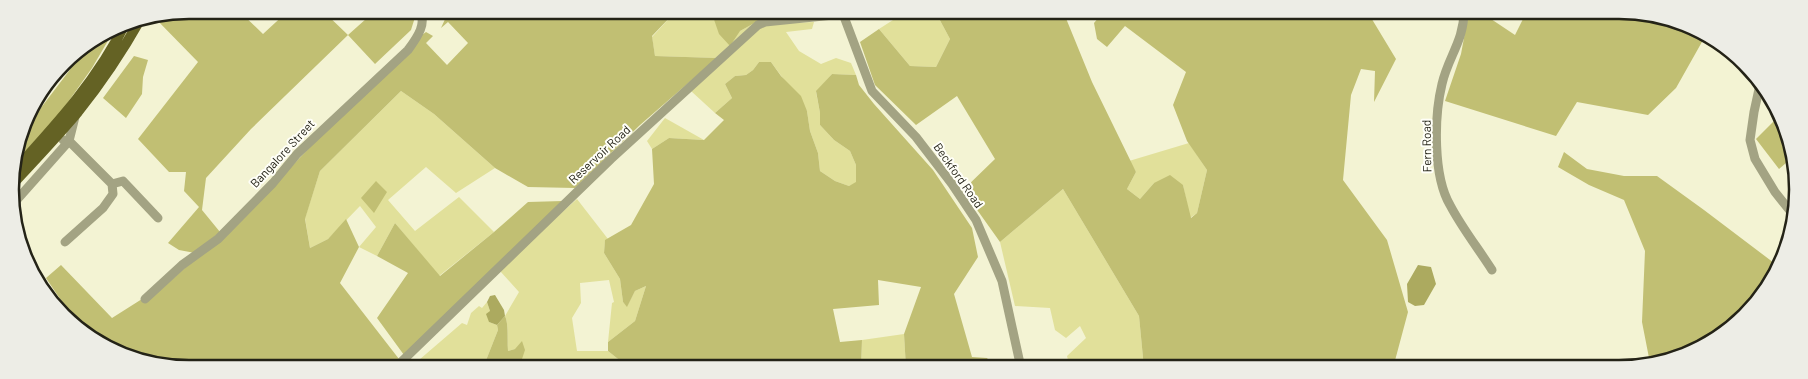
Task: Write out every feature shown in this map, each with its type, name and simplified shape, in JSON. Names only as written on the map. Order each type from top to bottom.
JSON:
[{"type":"main road","points":[[19,177],[77,112],[109,69],[135,28]]},
{"type":"main road","points":[[21,163],[77,99],[119,34]]},
{"type":"street","name":"Bangalore Street","points":[[145,299],[182,265],[218,239],[273,183],[297,154],[408,50],[419,32],[421,19]]},
{"type":"street","name":"Reservoir Road","points":[[403,360],[611,159],[758,24],[789,19]]},
{"type":"street","name":"Beckford Road","points":[[847,19],[872,91],[916,137],[952,184],[976,220],[1002,281],[1019,360]]},
{"type":"street","name":"Fern Road","points":[[1463,19],[1462,35],[1442,84],[1438,110],[1437,146],[1440,180],[1449,204],[1492,270]]},
{"type":"street","points":[[1758,92],[1750,140],[1755,158],[1775,192],[1788,209]]},
{"type":"street","points":[[19,198],[69,141],[72,123],[77,112]]},
{"type":"street","points":[[49,144],[58,140],[69,141],[112,184],[113,194],[103,208],[65,242]]},
{"type":"street","points":[[112,184],[123,181],[158,218]]},
{"type":"shaded area","points":[[178,19],[247,19],[263,34],[279,19],[331,19],[348,35],[251,129],[206,178],[202,210],[220,232],[195,253],[179,250],[168,243],[199,207],[184,191],[186,172],[169,172],[138,139],[198,62],[159,22]]},
{"type":"shaded area","points":[[366,19],[414,19],[411,30],[375,64],[348,35]]},
{"type":"shaded area","points":[[445,19],[668,19],[652,36],[655,56],[717,58],[640,125],[575,188],[528,187],[495,168],[434,114],[401,91],[320,171],[305,219],[310,248],[328,239],[346,219],[359,247],[340,283],[398,360],[167,359],[135,351],[114,343],[86,325],[65,306],[46,278],[61,265],[112,318],[142,299],[146,303],[254,205],[411,43],[426,32],[433,36],[426,43],[447,65],[468,43],[448,22],[441,28]]},
{"type":"shaded area","points":[[669,19],[714,19],[720,34],[740,31],[760,20],[717,58],[655,56],[652,37]]},
{"type":"shaded area","points":[[714,19],[767,19],[760,20],[740,31],[730,46],[719,34]]},
{"type":"shaded area","points":[[895,19],[939,19],[950,39],[936,67],[910,66],[879,29]]},
{"type":"shaded area","points":[[939,19],[1066,19],[1092,82],[1136,172],[1127,189],[1140,199],[1154,183],[1170,175],[1183,185],[1191,218],[1197,213],[1207,170],[1187,141],[1173,105],[1186,72],[1125,26],[1107,47],[1097,39],[1094,23],[1097,19],[1372,19],[1396,59],[1374,102],[1375,71],[1361,69],[1351,95],[1343,180],[1387,240],[1408,312],[1395,360],[1143,360],[1139,316],[1063,189],[1000,242],[963,190],[995,159],[957,96],[916,125],[875,85],[860,42],[879,29],[910,66],[936,67],[950,39]]},
{"type":"shaded area","points":[[1468,19],[1491,19],[1515,35],[1523,19],[1641,20],[1673,28],[1702,41],[1676,88],[1648,115],[1577,102],[1556,136],[1445,101],[1461,54]]},
{"type":"shaded area","points":[[814,22],[812,29],[786,32],[799,51],[821,64],[836,58],[851,63],[856,75],[832,74],[816,92],[820,125],[834,140],[850,151],[856,165],[856,183],[849,186],[835,181],[820,171],[818,153],[810,131],[807,111],[771,62],[759,62],[746,75],[735,76],[725,84],[732,98],[715,113],[691,91],[756,30],[771,24]]},
{"type":"shaded area","points":[[109,40],[92,68],[61,112],[23,154],[36,115],[77,61]]},
{"type":"shaded area","points":[[134,56],[148,60],[143,77],[142,94],[126,118],[103,98]]},
{"type":"shaded area","points":[[759,62],[771,62],[781,76],[801,96],[818,153],[820,171],[835,181],[849,186],[856,182],[856,165],[850,151],[834,140],[820,125],[816,91],[832,74],[856,75],[859,85],[874,104],[933,170],[972,228],[978,257],[954,294],[972,357],[987,358],[989,360],[906,360],[904,334],[921,287],[878,280],[879,305],[833,309],[840,342],[862,340],[861,360],[618,360],[608,351],[608,342],[635,321],[646,286],[635,291],[627,307],[623,302],[620,279],[604,253],[605,240],[631,225],[654,184],[652,149],[669,138],[704,140],[724,120],[715,113],[732,98],[725,84],[735,76],[746,75]]},
{"type":"shaded area","points":[[401,91],[434,114],[495,168],[456,193],[426,167],[388,200],[415,231],[459,197],[494,232],[439,276],[395,223],[377,256],[359,247],[376,227],[360,206],[328,239],[310,248],[305,218],[320,171]]},
{"type":"shaded area","points":[[665,118],[704,140],[669,138],[652,149],[647,141]]},
{"type":"shaded area","points":[[1774,121],[1787,162],[1779,169],[1756,139]]},
{"type":"shaded area","points":[[1189,143],[1207,170],[1197,213],[1190,218],[1183,185],[1154,183],[1140,199],[1127,189],[1136,172],[1129,161]]},
{"type":"shaded area","points":[[1564,152],[1587,169],[1624,176],[1657,176],[1773,262],[1772,265],[1747,302],[1731,318],[1704,337],[1684,347],[1649,357],[1642,322],[1645,251],[1624,200],[1589,185],[1558,167]]},
{"type":"shaded area","points":[[376,181],[387,192],[374,213],[361,198]]},
{"type":"shaded area","points":[[1063,189],[1139,316],[1143,360],[1068,360],[1067,356],[1086,338],[1080,326],[1066,338],[1055,330],[1050,308],[1015,306],[1000,242]]},
{"type":"shaded area","points":[[577,199],[608,239],[605,241],[604,253],[620,279],[623,302],[627,306],[635,291],[646,286],[635,321],[608,342],[612,303],[614,302],[609,280],[580,283],[581,303],[572,318],[577,351],[608,351],[618,360],[512,360],[515,349],[508,351],[505,316],[519,292],[500,271]]},
{"type":"shaded area","points":[[563,201],[404,355],[377,318],[408,273],[377,256],[395,223],[440,276],[528,202]]},
{"type":"shaded area","points":[[1418,265],[1431,267],[1436,284],[1424,305],[1415,306],[1408,302],[1407,284]]},
{"type":"shaded area","points":[[495,295],[504,310],[505,316],[497,325],[489,322],[486,314],[490,311],[487,302],[490,296]]},
{"type":"shaded area","points":[[487,302],[490,311],[489,322],[497,325],[498,330],[486,360],[419,360],[462,323],[467,325],[471,313],[479,306],[482,308]]},
{"type":"shaded area","points":[[505,316],[508,351],[515,349],[522,341],[525,350],[522,360],[486,360],[498,330],[497,325]]},
{"type":"shaded area","points":[[904,334],[906,360],[861,360],[862,340]]}]
